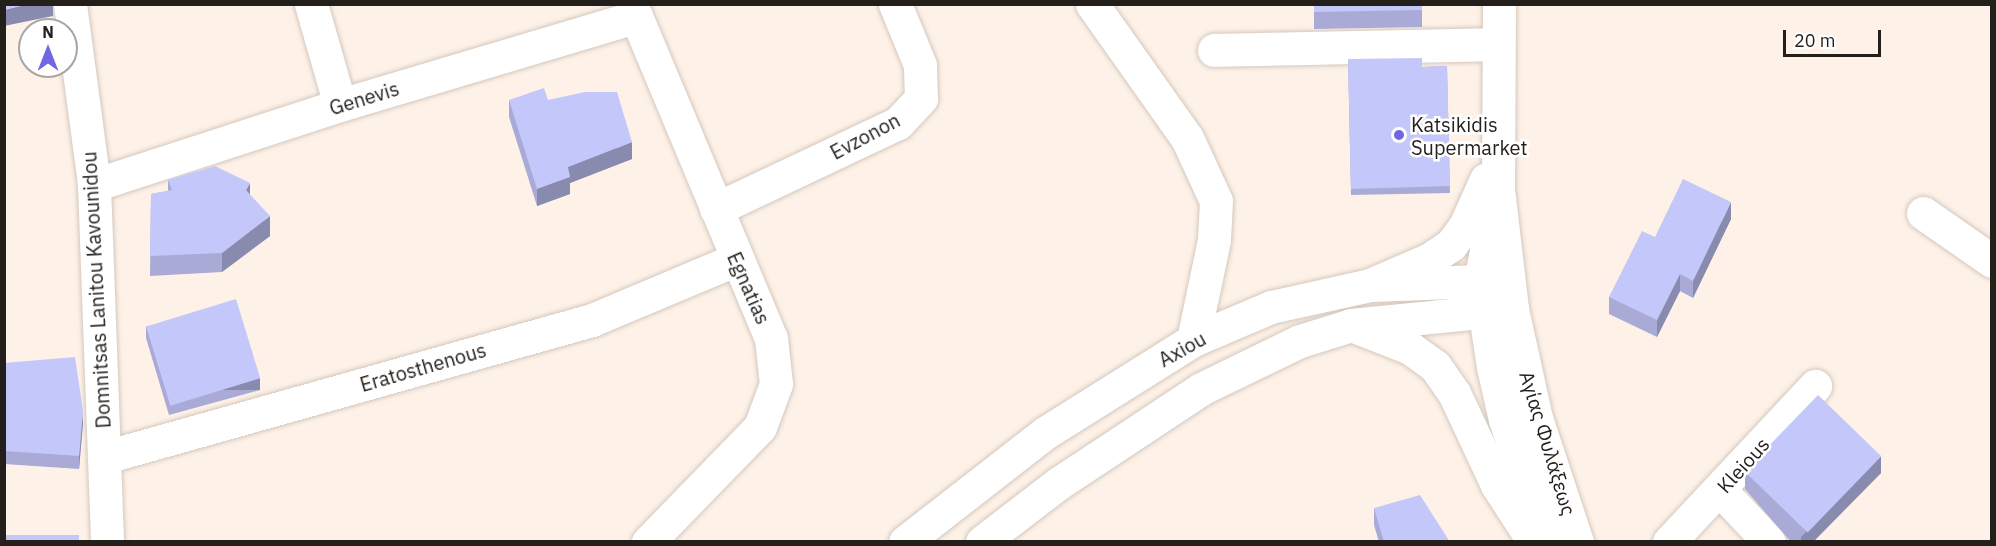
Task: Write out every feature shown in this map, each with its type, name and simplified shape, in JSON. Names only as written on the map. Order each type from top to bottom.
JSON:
[{"type":"street","name":"Domnitsas Lanitou Kavounidou","points":[[70,4],[94,185],[107,542]]},
{"type":"street","points":[[311,4],[340,105]]},
{"type":"street","name":"Evzonon","points":[[716,209],[898,123],[921,98],[920,65],[895,4]]},
{"type":"street","points":[[982,542],[1059,483],[1201,389],[1300,341],[1351,325],[1496,296],[1499,4]]},
{"type":"street","points":[[1092,5],[1187,138],[1216,201],[1214,240],[1193,340]]},
{"type":"street","name":"Genevis","points":[[94,185],[633,11]]},
{"type":"street","name":"Egnatias","points":[[633,11],[735,260],[771,338],[776,384],[760,427],[648,542]]},
{"type":"street","points":[[1214,50],[1498,44]]},
{"type":"street","points":[[1370,285],[1430,260],[1451,245],[1465,226],[1498,153]]},
{"type":"street","points":[[1923,213],[1992,261]]},
{"type":"street","name":"Eratosthenous","points":[[105,457],[592,320],[735,260]]},
{"type":"street","name":"Axiou","points":[[905,542],[1045,433],[1193,340],[1271,307],[1370,285],[1496,296]]},
{"type":"street","name":"Αγίας Φυλάξεως","points":[[1496,296],[1505,420],[1547,542]]},
{"type":"street","name":"Αγίας Φυλάξεως","points":[[1496,296],[1577,542]]},
{"type":"street","points":[[1351,325],[1410,348],[1435,366],[1454,393],[1497,485],[1534,542]]},
{"type":"street","name":"Kleious","points":[[1669,542],[1815,386]]},
{"type":"street","points":[[1720,490],[1769,542]]},
{"type":"building","points":[[4,4],[28,4],[4,10]]},
{"type":"building","points":[[1314,4],[1422,4],[1422,10],[1314,12]]},
{"type":"building","name":"Katsikidis Supermarket","points":[[1422,58],[1422,67],[1447,66],[1450,186],[1351,189],[1348,59]]},
{"type":"building","points":[[544,88],[548,100],[585,92],[617,92],[632,142],[568,167],[570,177],[537,189],[509,100]]},
{"type":"building","points":[[215,166],[250,183],[246,190],[270,216],[222,253],[150,256],[151,194],[172,190],[168,180]]},
{"type":"building","points":[[1683,179],[1731,202],[1693,281],[1680,274],[1657,320],[1609,297],[1642,231],[1655,237]]},
{"type":"building","points":[[236,299],[260,378],[170,406],[146,326]]},
{"type":"building","points":[[75,357],[83,411],[79,456],[4,451],[4,363]]},
{"type":"building","points":[[1818,395],[1881,456],[1808,532],[1744,471]]},
{"type":"building","points":[[1420,495],[1450,542],[1384,542],[1374,508]]},
{"type":"building","points":[[4,535],[79,535],[79,542],[4,542]]},
{"type":"place","name":"Katsikidis Supermarket","points":[[1399,135]]}]
